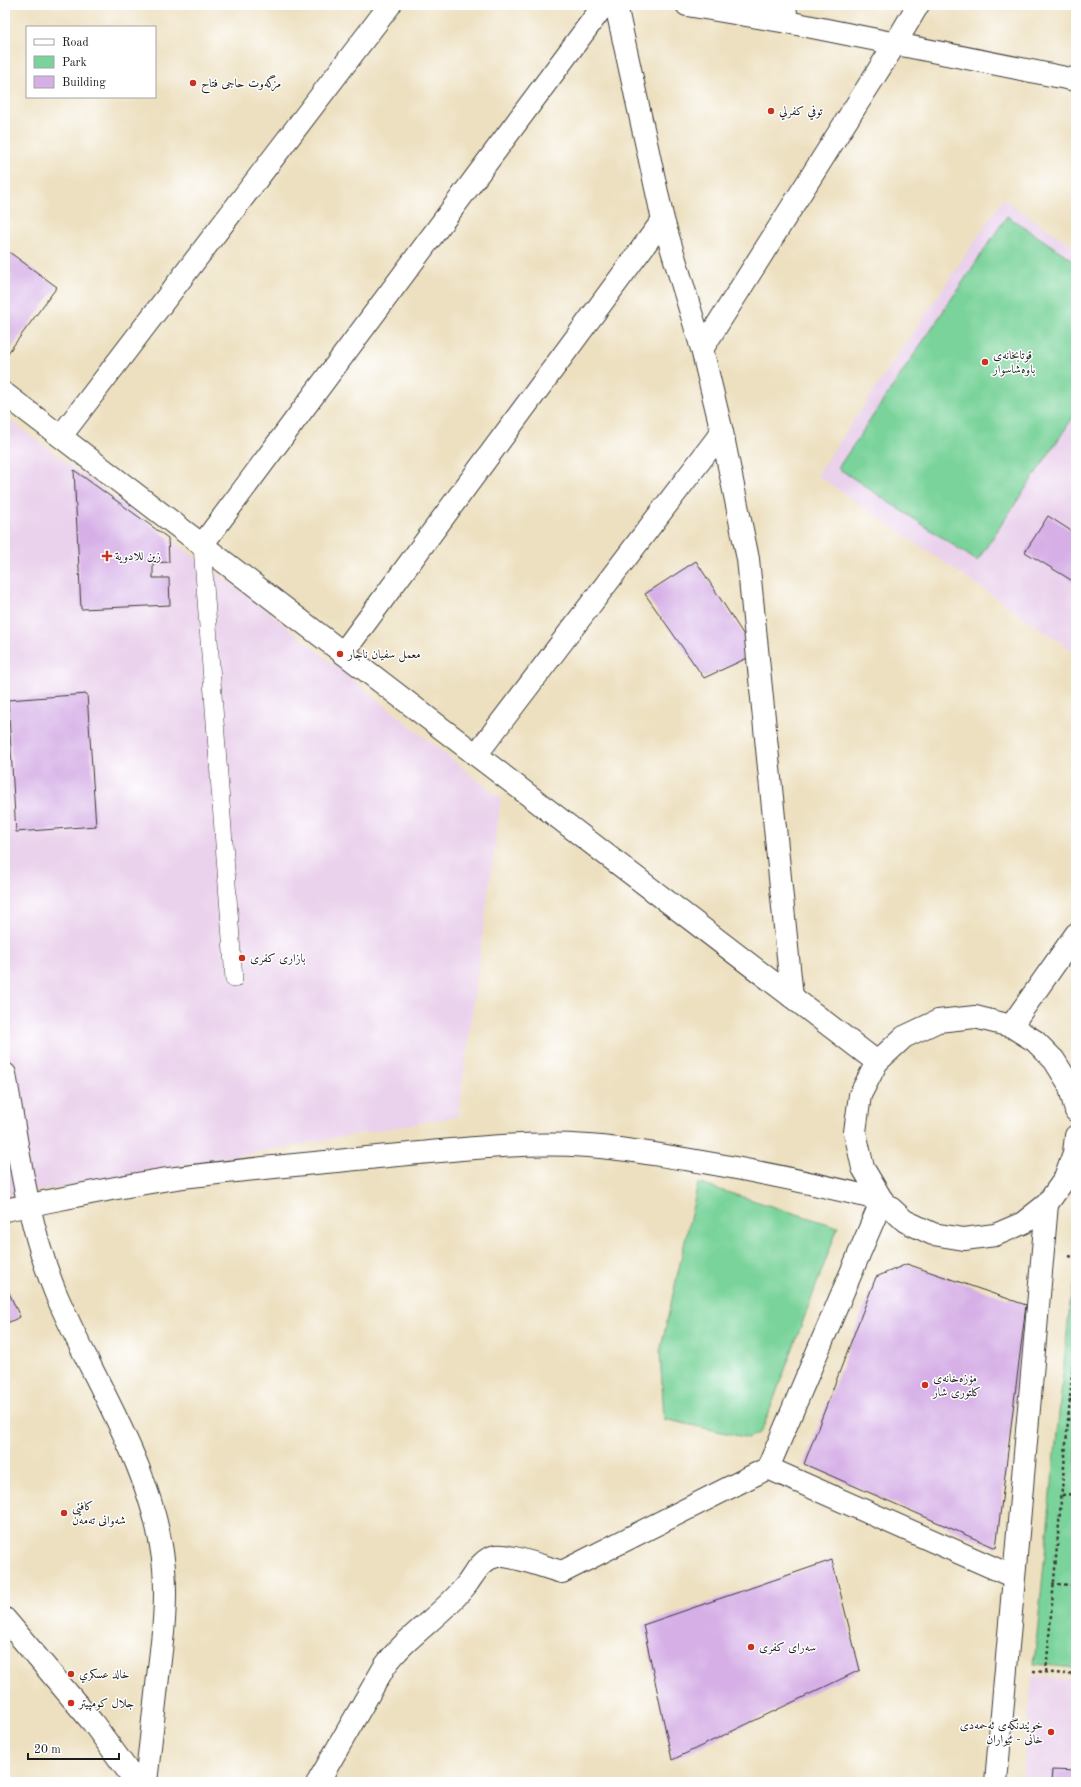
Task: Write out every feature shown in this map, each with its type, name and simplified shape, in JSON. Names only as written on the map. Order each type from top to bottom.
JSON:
[{"type":"street","points":[[61,436],[390,5]]},
{"type":"street","points":[[202,545],[604,5]]},
{"type":"street","points":[[616,5],[663,220],[702,349],[722,432],[748,558],[792,997]]},
{"type":"street","points":[[687,5],[786,13],[895,44],[1076,80]]},
{"type":"street","points":[[702,349],[895,44],[918,5]]},
{"type":"street","points":[[343,653],[663,220]]},
{"type":"street","points":[[5,394],[877,1062]]},
{"type":"street","points":[[476,755],[722,432]]},
{"type":"street","points":[[1011,1026],[1076,934]]},
{"type":"street","points":[[1076,1111],[1069,1084],[1054,1060],[1035,1041],[1011,1026],[974,1017],[938,1021],[904,1037],[877,1062],[860,1096],[855,1132],[863,1168],[882,1200],[905,1221],[933,1234],[964,1239],[995,1235],[1024,1223],[1048,1204],[1064,1180],[1074,1153],[1076,1136]]},
{"type":"street","points":[[5,1074],[27,1206],[56,1292],[134,1458],[148,1493],[158,1530],[164,1568],[166,1605],[146,1782]]},
{"type":"street","points":[[5,1210],[174,1178],[248,1169],[499,1146],[544,1144],[589,1146],[692,1160],[780,1176],[882,1200]]},
{"type":"street","points":[[318,1782],[385,1666],[395,1652],[456,1597],[482,1563],[495,1556],[502,1555],[562,1572],[768,1468],[882,1200]]},
{"type":"street","points":[[996,1782],[1048,1204]]},
{"type":"street","points":[[768,1468],[1014,1577]]},
{"type":"street","points":[[5,1619],[93,1723],[136,1782]]},
{"type":"lane","points":[[202,545],[234,979]]},
{"type":"path","points":[[1046,1672],[1052,1584],[1062,1496],[1076,1315]]},
{"type":"path","points":[[1070,1400],[1076,1399]]},
{"type":"path","points":[[1062,1496],[1076,1494]]},
{"type":"path","points":[[1052,1584],[1076,1585]]},
{"type":"path","points":[[1006,1668],[1076,1675]]},
{"type":"shaded area","name":"قوتابخانەی باوەشاسوار","points":[[1003,199],[1076,248],[1076,653],[817,475]]},
{"type":"shaded area","name":"بازاری کفری","points":[[5,417],[260,605],[501,799],[458,1116],[5,1197]]},
{"type":"shaded area","name":"خوێندنگەی ئەحمەدی خانی - ئێواران","points":[[1032,1676],[1076,1681],[1076,1782],[1022,1782]]},
{"type":"green space","name":"قوتابخانەی باوەشاسوار","points":[[1007,216],[1076,262],[1076,413],[977,561],[838,468]]},
{"type":"green space","points":[[698,1183],[838,1227],[765,1423],[760,1433],[748,1438],[664,1419],[660,1352]]},
{"type":"green space","points":[[1076,1280],[1076,1668],[1034,1664],[1070,1303]]},
{"type":"building","points":[[5,249],[57,287],[5,357]]},
{"type":"building","points":[[74,470],[168,538],[169,562],[153,563],[153,578],[169,578],[170,605],[81,609]]},
{"type":"building","points":[[1048,516],[1076,534],[1076,583],[1025,552]]},
{"type":"building","points":[[696,561],[756,654],[704,678],[645,594]]},
{"type":"building","points":[[87,694],[96,826],[16,832],[8,700]]},
{"type":"building","name":"مۆزەخانەی کلتوری شار","points":[[907,1264],[1026,1305],[996,1548],[804,1464],[876,1277]]},
{"type":"building","points":[[5,1284],[20,1317],[5,1324]]},
{"type":"building","name":"سەرای کفری","points":[[832,1560],[860,1670],[672,1760],[643,1625]]},
{"type":"building","points":[[1052,1770],[1076,1771],[1076,1782],[1051,1782]]},
{"type":"place","name":"مزگەوت حاجی فتاح","points":[[193,83]]},
{"type":"place","name":"توفي كفرلي","points":[[771,111]]},
{"type":"place","name":"قوتابخانەی باوەشاسوار","points":[[985,362]]},
{"type":"place","name":"زین للادویة","points":[[107,556]]},
{"type":"place","name":"معمل سفيان ناجار","points":[[340,654]]},
{"type":"place","name":"بازاری کفری","points":[[242,958]]},
{"type":"place","name":"مۆزەخانەی کلتوری شار","points":[[925,1385]]},
{"type":"place","name":"کافێی شەوانی تەمەن","points":[[64,1513]]},
{"type":"place","name":"سەرای کفری","points":[[751,1647]]},
{"type":"place","name":"خالد عسکري","points":[[71,1674]]},
{"type":"place","name":"جلال کومپیتر","points":[[71,1703]]},
{"type":"place","name":"خوێندنگەی ئەحمەدی خانی - ئێواران","points":[[1051,1732]]}]
